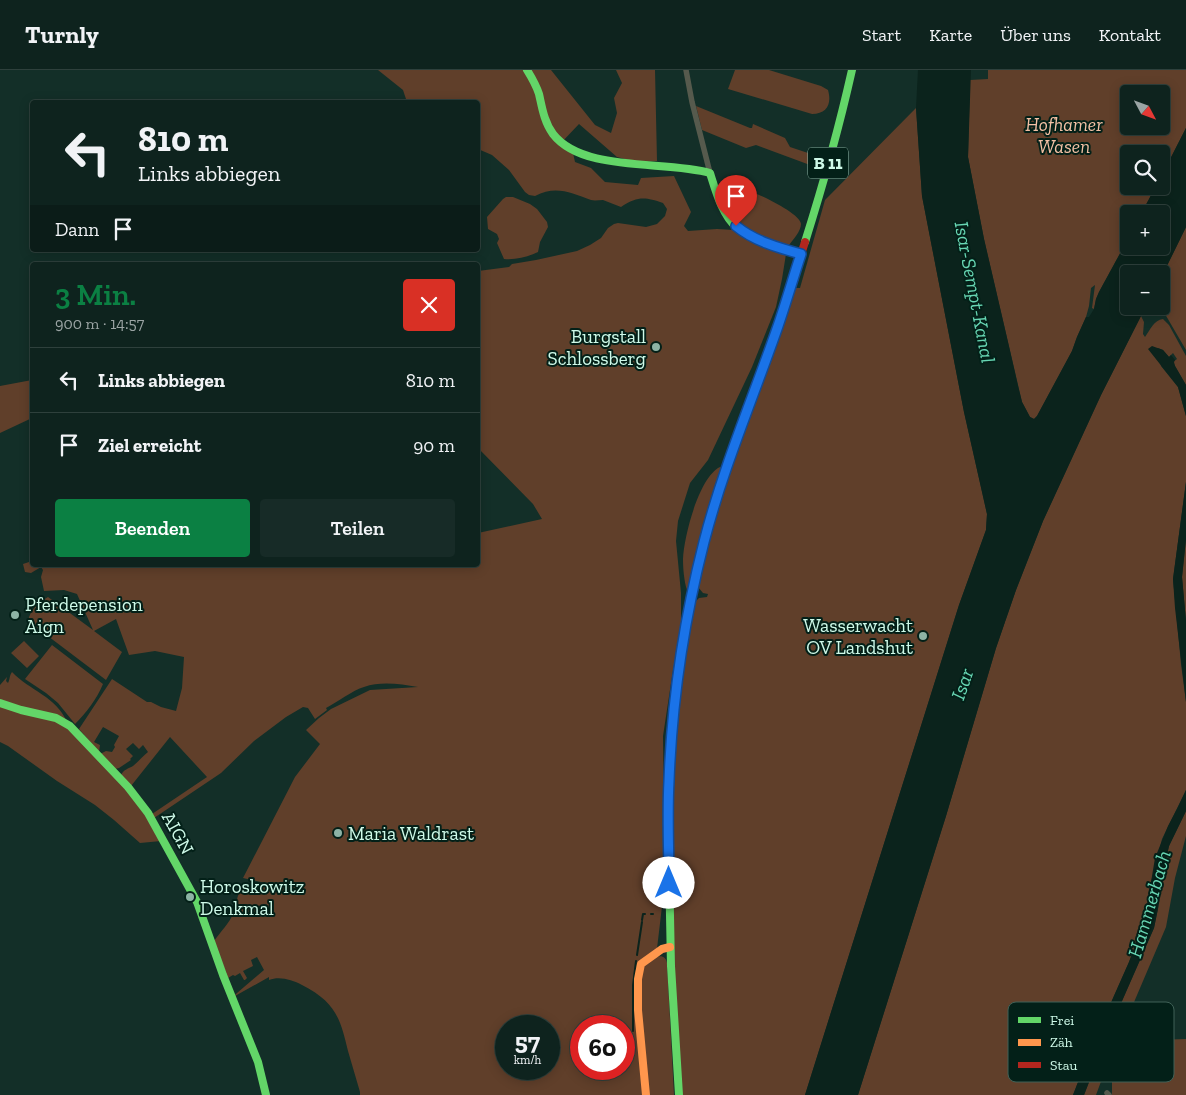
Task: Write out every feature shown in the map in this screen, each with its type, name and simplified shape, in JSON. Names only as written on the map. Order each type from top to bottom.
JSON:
[{"type":"main road","points":[[528,70],[537,85],[549,127],[554,136],[559,140],[579,152],[612,161],[680,167],[710,172],[721,204],[736,226],[749,235],[788,251],[801,254]]},
{"type":"main road","name":"B 11","points":[[679,1095],[670,946],[668,784],[674,706],[685,630],[716,497],[778,326],[816,208],[843,111],[852,70]]},
{"type":"main road","name":"AIGN","points":[[0,703],[56,718],[70,726],[128,787],[148,813],[197,902],[223,975],[258,1062],[266,1095]]},
{"type":"main road","points":[[646,1095],[638,1012],[638,974],[641,964],[662,949],[670,946]]},
{"type":"street","points":[[686,70],[710,172]]},
{"type":"green space","points":[[378,70],[551,70],[595,125],[611,133],[617,113],[614,98],[622,83],[616,70],[655,70],[657,161],[637,162],[617,157],[579,124],[560,144],[573,153],[575,162],[591,168],[605,182],[638,185],[641,178],[674,176],[691,212],[684,226],[688,231],[734,230],[786,254],[776,307],[752,367],[708,460],[690,483],[678,521],[676,541],[681,593],[681,629],[663,736],[666,853],[656,957],[663,957],[667,963],[674,1095],[360,1095],[339,1020],[329,1004],[313,991],[298,983],[282,979],[269,980],[269,977],[235,996],[264,970],[257,957],[251,960],[253,966],[243,971],[247,978],[245,980],[240,973],[228,978],[214,941],[232,916],[241,888],[252,884],[269,886],[270,884],[243,878],[295,777],[320,744],[306,730],[331,709],[370,690],[418,687],[397,684],[370,685],[355,691],[326,708],[327,710],[315,719],[308,708],[303,707],[254,741],[221,773],[154,818],[152,814],[207,777],[170,737],[131,786],[121,775],[148,752],[143,745],[139,749],[133,743],[126,749],[133,756],[131,760],[115,769],[100,754],[106,751],[112,752],[119,736],[103,727],[94,742],[100,745],[99,752],[79,729],[112,679],[147,702],[176,711],[182,688],[184,657],[155,651],[129,655],[116,619],[94,631],[122,652],[106,680],[28,621],[35,607],[48,597],[93,630],[77,594],[64,590],[44,591],[41,577],[43,570],[41,567],[480,567],[480,533],[542,519],[533,504],[480,450],[480,271],[509,267],[512,264],[577,251],[601,238],[608,228],[614,224],[646,227],[657,224],[665,216],[667,209],[663,203],[646,199],[637,199],[621,207],[603,200],[591,200],[563,191],[550,191],[535,196],[529,195],[509,170],[492,155],[480,150],[480,100],[406,100],[403,90]]},
{"type":"green space","points":[[735,70],[769,70],[821,86],[828,90],[829,104],[825,110],[812,114],[728,89]]},
{"type":"green space","name":"Hofhamer Wasen","points":[[988,70],[1186,70],[1186,128],[1170,159],[1170,145],[1120,145],[1120,195],[1151,195],[1146,205],[1120,205],[1120,254],[1099,292],[1094,309],[1092,308],[1095,285],[1091,288],[1086,317],[1072,351],[1034,419],[1030,417],[1022,402],[984,239],[968,157],[970,80],[988,79]]},
{"type":"green space","points":[[696,106],[750,128],[752,128],[753,124],[785,138],[790,147],[814,155],[815,160],[810,165],[756,145],[746,148],[702,130]]},
{"type":"green space","points":[[916,108],[922,196],[964,412],[987,514],[986,530],[959,605],[805,1095],[682,1095],[675,990],[671,784],[678,706],[689,631],[695,602],[699,598],[707,597],[708,594],[703,593],[698,587],[702,570],[742,434],[796,288],[800,288],[825,200]]},
{"type":"green space","points":[[752,192],[780,205],[799,220],[801,224],[800,230],[789,245],[754,234],[742,228],[733,218],[724,203],[742,193]]},
{"type":"green space","points":[[506,197],[513,197],[530,204],[537,209],[547,222],[548,227],[540,242],[538,252],[521,258],[504,259],[497,243],[499,239],[497,234],[488,229],[487,217]]},
{"type":"green space","points":[[1186,227],[1186,350],[1166,315],[1170,315],[1171,305],[1170,265],[1167,265]]},
{"type":"green space","points":[[1141,316],[1144,322],[1143,334],[1145,337],[1155,323],[1163,319],[1169,325],[1186,356],[1186,385],[1173,362],[1177,359],[1173,353],[1169,357],[1163,350],[1158,348],[1161,366],[1178,387],[1186,416],[1186,482],[1173,579],[1186,702],[1186,790],[1162,839],[1139,936],[1111,1002],[1008,1002],[1008,1082],[1078,1082],[1073,1095],[858,1095],[946,816],[996,648],[1016,590],[1043,521],[1101,395]]},
{"type":"green space","points":[[30,380],[30,419],[0,433],[0,386]]},
{"type":"green space","points":[[720,467],[722,468],[689,589],[687,590],[683,559],[686,536],[699,494],[712,473]]},
{"type":"green space","points":[[1186,539],[1186,621],[1182,577]]},
{"type":"green space","points":[[30,562],[30,567],[41,567],[31,573],[25,572],[23,564]]},
{"type":"green space","points":[[24,641],[39,656],[27,668],[11,653]]},
{"type":"green space","points":[[52,645],[103,684],[91,706],[75,724],[58,703],[25,679]]},
{"type":"green space","points":[[12,672],[57,706],[67,722],[0,700],[0,685],[7,677],[6,681],[8,683]]},
{"type":"green space","points":[[0,706],[58,721],[65,725],[119,781],[148,818],[161,841],[140,843],[95,805],[0,742]]},
{"type":"green space","points":[[1186,811],[1186,836],[1175,878],[1166,927],[1134,1002],[1122,1002],[1154,928],[1169,846]]},
{"type":"green space","points":[[1174,1039],[1186,1039],[1186,1095],[1112,1095],[1112,1082],[1174,1082]]},
{"type":"green space","points":[[1089,1082],[1101,1082],[1096,1095],[1084,1095]]},
{"type":"water","points":[[918,70],[971,70],[968,157],[984,239],[1022,402],[1030,417],[1034,419],[1072,351],[1086,317],[1089,317],[1094,309],[1099,292],[1120,254],[1170,255],[1170,205],[1146,205],[1151,195],[1170,195],[1170,159],[1186,128],[1186,227],[1167,265],[1120,265],[1120,315],[1142,315],[1101,395],[1043,521],[1016,590],[996,648],[946,816],[858,1095],[805,1095],[959,605],[986,530],[987,514],[964,412],[922,196],[916,108]]},
{"type":"water","points":[[1152,346],[1163,350],[1169,357],[1171,355],[1175,360],[1175,366],[1186,385],[1186,416],[1178,387],[1148,349]]},
{"type":"water","points":[[1186,482],[1186,539],[1182,577],[1186,621],[1186,702],[1173,579]]},
{"type":"water","name":"Hammerbach","points":[[1186,790],[1186,811],[1169,846],[1154,928],[1122,1002],[1111,1002],[1139,936],[1147,906],[1155,858]]},
{"type":"water","points":[[1078,1082],[1089,1082],[1084,1095],[1073,1095]]},
{"type":"waterway","points":[[642,920],[643,914],[645,914]]},
{"type":"waterway","points":[[637,955],[642,922]]},
{"type":"waterway","points":[[633,1015],[633,985],[636,961]]},
{"type":"traffic: fast","points":[[527,70],[538,91],[547,125],[553,134],[567,146],[584,155],[604,160],[692,169],[710,173],[723,210],[737,228],[759,241],[801,254]]},
{"type":"traffic: fast","points":[[805,242],[842,113],[852,70]]},
{"type":"traffic: fast","points":[[679,1095],[671,966],[668,815],[669,768],[674,706],[685,630],[704,542],[731,452],[747,409]]},
{"type":"traffic: fast","points":[[0,703],[56,718],[70,726],[128,787],[148,813],[197,902],[223,975],[258,1062],[266,1095]]},
{"type":"traffic: slow","points":[[646,1095],[638,1010],[638,979],[641,964],[662,949],[670,947]]},
{"type":"traffic: jam","points":[[747,409],[778,326],[805,242]]},
{"type":"place","name":"Burgstall Schlossberg","points":[[656,347]]},
{"type":"place","name":"Pferdepension Aign","points":[[15,615]]},
{"type":"place","name":"Wasserwacht OV Landshut","points":[[923,636]]},
{"type":"place","name":"Maria Waldrast","points":[[338,833]]},
{"type":"place","name":"Horoskowitz Denkmal","points":[[190,897]]},
{"type":"route","points":[[669,883],[668,784],[674,706],[685,630],[716,497],[778,326],[801,254],[788,251],[749,235],[736,226]]},
{"type":"water label","name":"Isar-Sempt-Kanal","points":[[975,292]]},
{"type":"water label","name":"Isar","points":[[962,684]]}]
